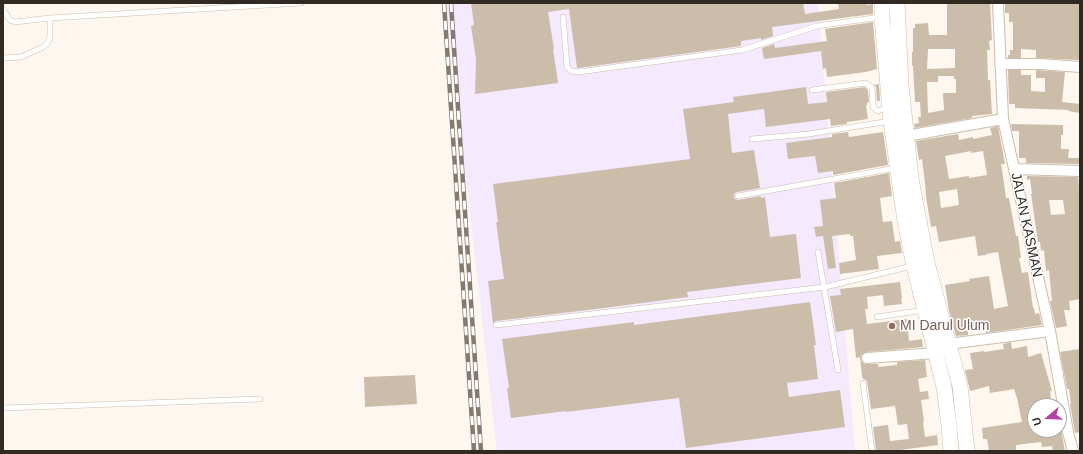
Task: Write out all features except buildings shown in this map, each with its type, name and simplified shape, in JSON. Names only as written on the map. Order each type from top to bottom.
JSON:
[{"type":"main road","points":[[897,3],[901,85],[911,179],[927,263],[932,308],[942,348],[950,450]]},
{"type":"main road","points":[[882,10],[890,114],[905,221],[914,266],[932,308]]},
{"type":"main road","points":[[942,348],[960,386],[967,451]]},
{"type":"street","name":"JALAN KASMAN","points":[[998,3],[1003,119],[1050,331],[1068,432],[1073,451]]},
{"type":"street","points":[[1000,64],[1041,64],[1080,67]]},
{"type":"street","points":[[906,136],[1003,119]]},
{"type":"street","points":[[1015,169],[1080,171]]},
{"type":"street","points":[[867,358],[1050,331]]},
{"type":"lane","points":[[3,9],[12,21],[15,22],[50,18],[301,3]]},
{"type":"lane","points":[[563,17],[567,67],[571,71],[578,72],[742,50],[817,26],[882,10]]},
{"type":"lane","points":[[3,58],[21,57],[43,47],[48,42],[50,36],[50,18]]},
{"type":"lane","points":[[812,90],[866,83],[872,88],[873,107],[878,111],[890,114]]},
{"type":"lane","points":[[752,139],[809,134],[890,114]]},
{"type":"lane","points":[[738,196],[897,168]]},
{"type":"lane","points":[[818,252],[838,370]]},
{"type":"lane","points":[[496,325],[824,287],[914,266]]},
{"type":"lane","points":[[877,317],[932,308]]},
{"type":"lane","points":[[863,383],[872,451]]},
{"type":"lane","points":[[3,408],[260,399]]},
{"type":"shaded area","points":[[446,3],[818,3],[855,451],[497,451]]},
{"type":"railway","points":[[444,3],[474,451]]},
{"type":"railway","points":[[451,3],[481,451]]},
{"type":"place","name":"MI Darul Ulum","points":[[892,326]]}]
